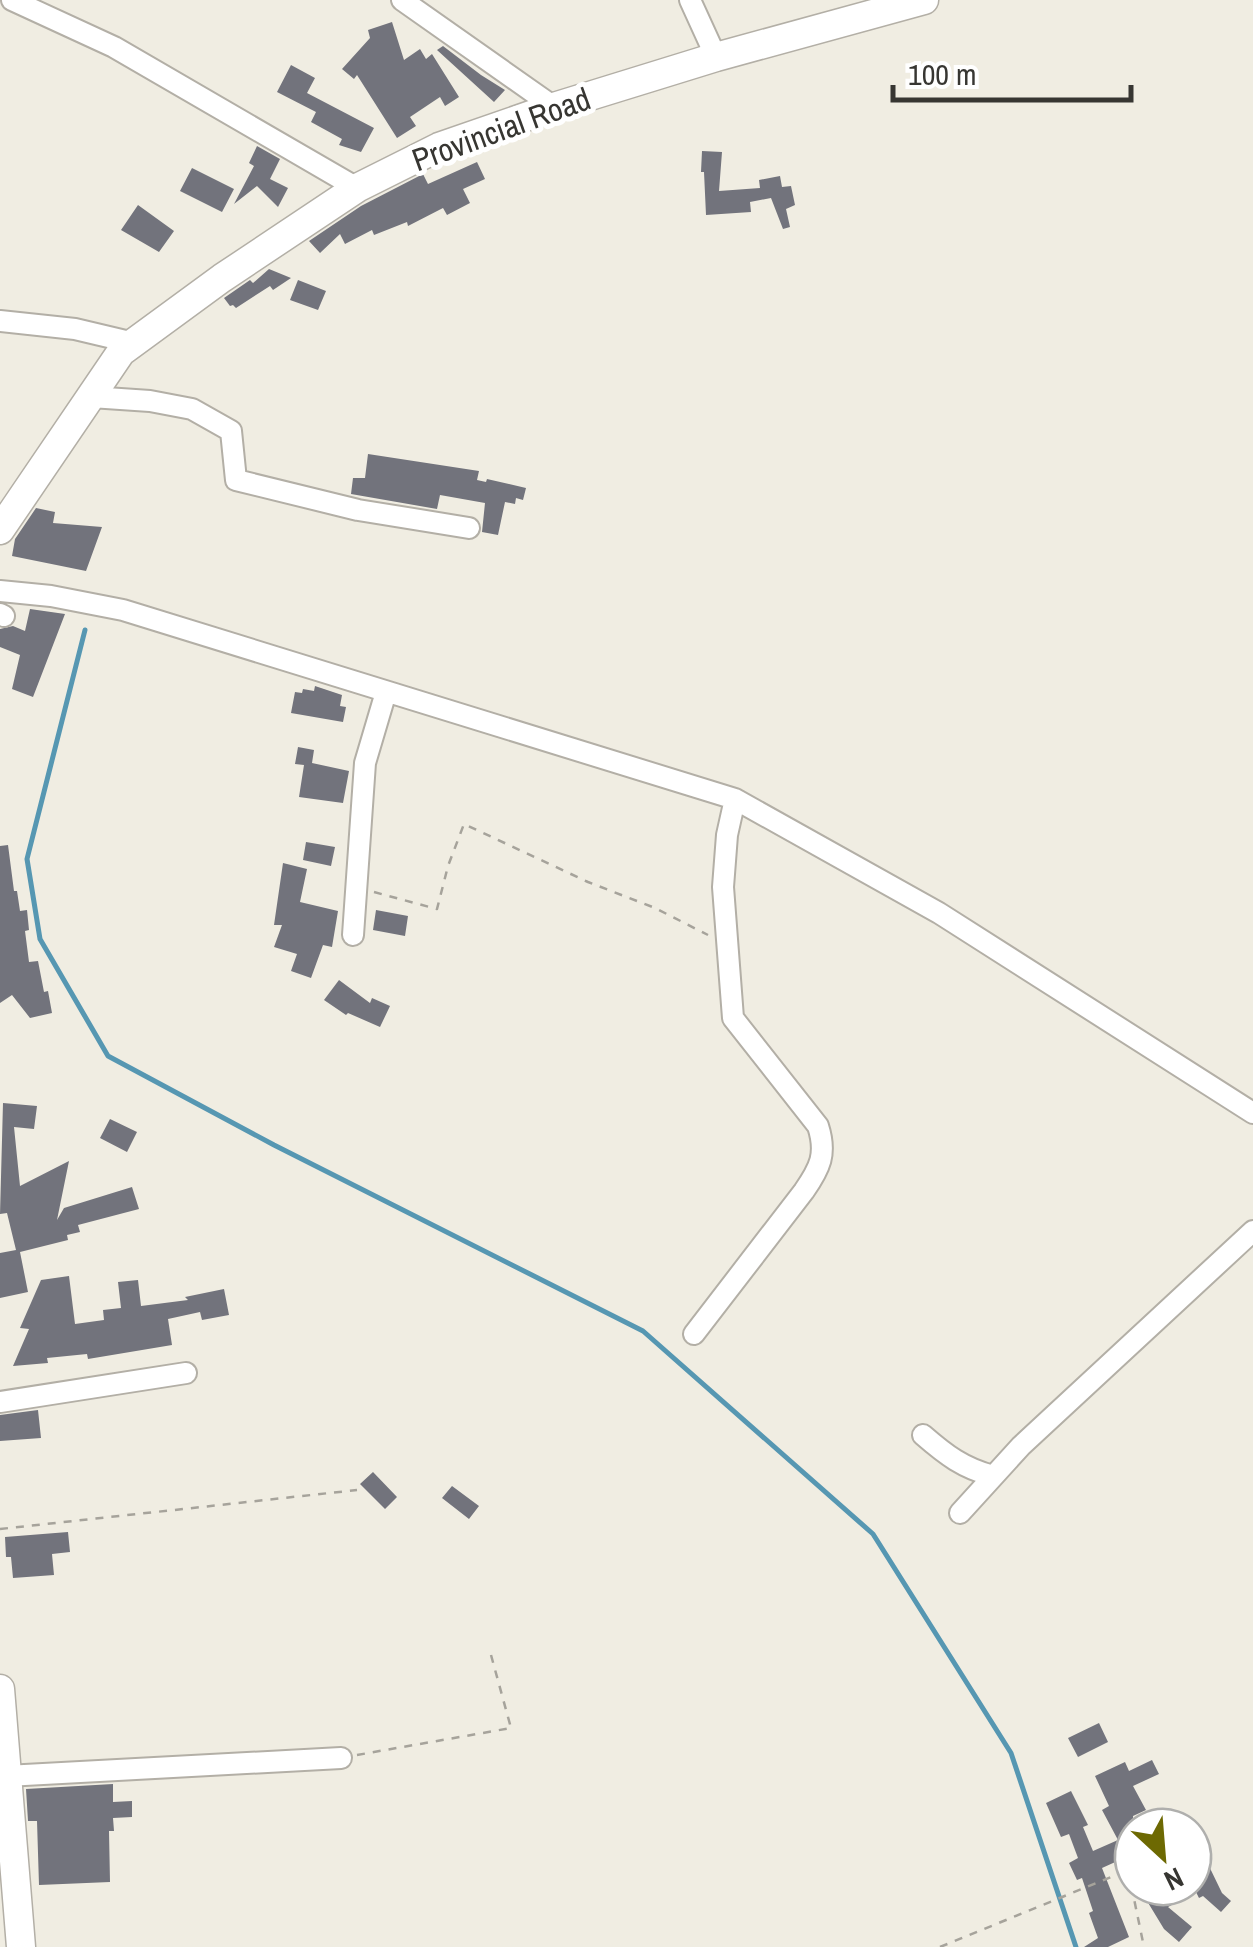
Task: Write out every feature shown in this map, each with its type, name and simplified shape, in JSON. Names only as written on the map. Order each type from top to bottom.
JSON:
[{"type":"main road","name":"Provincial Road","points":[[0,530],[128,348],[222,278],[357,188],[439,147],[554,106],[924,0]]},
{"type":"main road","points":[[0,1689],[21,1947]]},
{"type":"street","points":[[12,0],[114,47],[357,188]]},
{"type":"street","points":[[402,0],[554,106]]},
{"type":"street","points":[[690,0],[716,57]]},
{"type":"street","points":[[0,321],[74,329],[128,348]]},
{"type":"street","points":[[91,397],[192,409],[231,430],[236,480],[358,510],[469,528]]},
{"type":"street","points":[[0,591],[123,610],[736,799],[939,914],[1253,1113]]},
{"type":"street","points":[[353,935],[365,763],[386,692]]},
{"type":"street","points":[[694,1334],[812,1180],[820,1168],[825,1147],[818,1126],[733,1018],[724,856],[736,799]]},
{"type":"street","points":[[960,1513],[1106,1366],[1253,1231]]},
{"type":"street","points":[[0,1402],[186,1373]]},
{"type":"street","points":[[923,1435],[953,1461],[993,1476]]},
{"type":"street","points":[[6,1776],[341,1758]]},
{"type":"path","points":[[358,888],[437,909],[464,824],[588,882],[656,908],[727,944]]},
{"type":"path","points":[[0,1528],[357,1490]]},
{"type":"path","points":[[341,1758],[511,1728],[491,1656]]},
{"type":"path","points":[[940,1947],[1113,1876]]},
{"type":"path","points":[[1137,1907],[1144,1947]]},
{"type":"building","points":[[392,22],[404,60],[420,49],[426,59],[432,54],[459,97],[445,106],[440,97],[410,117],[416,126],[397,138],[357,75],[354,79],[342,69],[370,38],[368,30]]},
{"type":"building","points":[[443,46],[505,90],[494,102],[437,50]]},
{"type":"building","points":[[291,65],[315,78],[307,93],[374,128],[361,152],[339,145],[342,139],[311,122],[316,112],[277,92]]},
{"type":"building","points":[[257,146],[280,159],[270,179],[288,188],[278,207],[257,186],[234,204],[254,166],[249,163]]},
{"type":"building","points":[[702,151],[722,152],[719,191],[760,188],[759,180],[780,176],[782,187],[791,186],[795,205],[786,209],[790,227],[783,229],[771,198],[750,202],[751,212],[706,215]]},
{"type":"building","points":[[477,162],[485,179],[463,189],[470,203],[447,215],[443,208],[408,226],[407,222],[374,235],[372,230],[345,244],[340,234],[320,253],[309,241],[361,206],[423,174],[428,184]]},
{"type":"building","points":[[192,168],[234,189],[222,212],[180,191]]},
{"type":"building","points":[[138,205],[174,231],[159,252],[121,230]]},
{"type":"building","points":[[269,269],[291,278],[273,290],[270,286],[236,308],[230,306],[224,298],[250,280],[253,283]]},
{"type":"building","points":[[298,280],[326,291],[318,310],[290,300]]},
{"type":"building","points":[[368,454],[479,471],[477,480],[526,488],[523,500],[516,498],[515,504],[505,502],[498,535],[482,532],[485,503],[440,495],[437,509],[351,494],[353,478],[365,478]]},
{"type":"building","points":[[36,508],[55,512],[53,523],[102,527],[86,571],[12,556],[15,539]]},
{"type":"building","points":[[30,609],[65,614],[33,697],[12,689],[20,655],[0,647],[0,629],[13,626],[25,631]]},
{"type":"building","points":[[315,686],[342,695],[340,706],[346,707],[343,722],[291,713],[295,692],[314,691]]},
{"type":"building","points":[[298,747],[314,750],[312,763],[349,771],[343,803],[299,797],[304,765],[295,764]]},
{"type":"building","points":[[306,842],[335,847],[331,866],[303,860]]},
{"type":"building","points":[[8,845],[14,891],[20,911],[27,910],[29,962],[38,961],[52,1013],[30,1018],[12,995],[0,1003],[0,846]]},
{"type":"building","points":[[283,863],[307,869],[300,902],[338,911],[332,947],[323,945],[311,978],[291,971],[297,954],[274,947],[282,925],[274,925]]},
{"type":"building","points":[[376,910],[408,916],[405,936],[373,930]]},
{"type":"building","points":[[339,980],[370,1003],[372,998],[390,1006],[380,1027],[346,1015],[324,1000]]},
{"type":"building","points":[[3,1103],[37,1106],[34,1129],[14,1127],[20,1186],[69,1161],[57,1220],[64,1208],[132,1187],[139,1209],[78,1225],[80,1232],[67,1235],[68,1240],[20,1252],[28,1292],[0,1298],[0,1253],[16,1250],[7,1213],[0,1214]]},
{"type":"building","points":[[110,1119],[137,1132],[127,1152],[100,1138]]},
{"type":"building","points":[[69,1276],[75,1324],[104,1320],[103,1310],[121,1308],[118,1282],[138,1280],[141,1306],[188,1300],[185,1297],[224,1289],[229,1315],[202,1320],[200,1312],[168,1319],[172,1345],[88,1359],[87,1354],[47,1358],[48,1363],[13,1366],[29,1329],[20,1328],[41,1280]]},
{"type":"building","points":[[38,1410],[41,1438],[0,1441],[0,1415]]},
{"type":"building","points":[[373,1472],[397,1497],[385,1509],[360,1484]]},
{"type":"building","points":[[452,1486],[479,1506],[469,1519],[442,1498]]},
{"type":"building","points":[[68,1532],[70,1552],[52,1554],[54,1575],[13,1578],[5,1537]]},
{"type":"building","points":[[1099,1723],[1108,1742],[1078,1757],[1068,1738]]},
{"type":"building","points":[[1152,1760],[1159,1774],[1133,1786],[1144,1807],[1113,1807],[1113,1831],[1102,1810],[1109,1806],[1095,1776],[1125,1762],[1129,1771]]},
{"type":"building","points":[[113,1784],[113,1802],[132,1801],[132,1817],[113,1818],[114,1831],[109,1831],[110,1882],[39,1885],[37,1821],[28,1821],[26,1789]]},
{"type":"building","points":[[1071,1791],[1088,1825],[1083,1827],[1093,1851],[1113,1842],[1113,1863],[1102,1868],[1113,1907],[1117,1907],[1129,1937],[1108,1947],[1084,1947],[1098,1938],[1089,1913],[1093,1911],[1082,1878],[1077,1880],[1069,1863],[1078,1858],[1069,1834],[1061,1837],[1046,1803]]},
{"type":"building","points":[[1213,1874],[1231,1901],[1221,1912],[1213,1905]]},
{"type":"building","points":[[1151,1907],[1168,1907],[1192,1927],[1179,1942],[1164,1929]]},
{"type":"waterway","points":[[85,630],[27,859],[40,939],[108,1056],[274,1145],[643,1331],[873,1534],[1011,1753],[1076,1947]]}]
